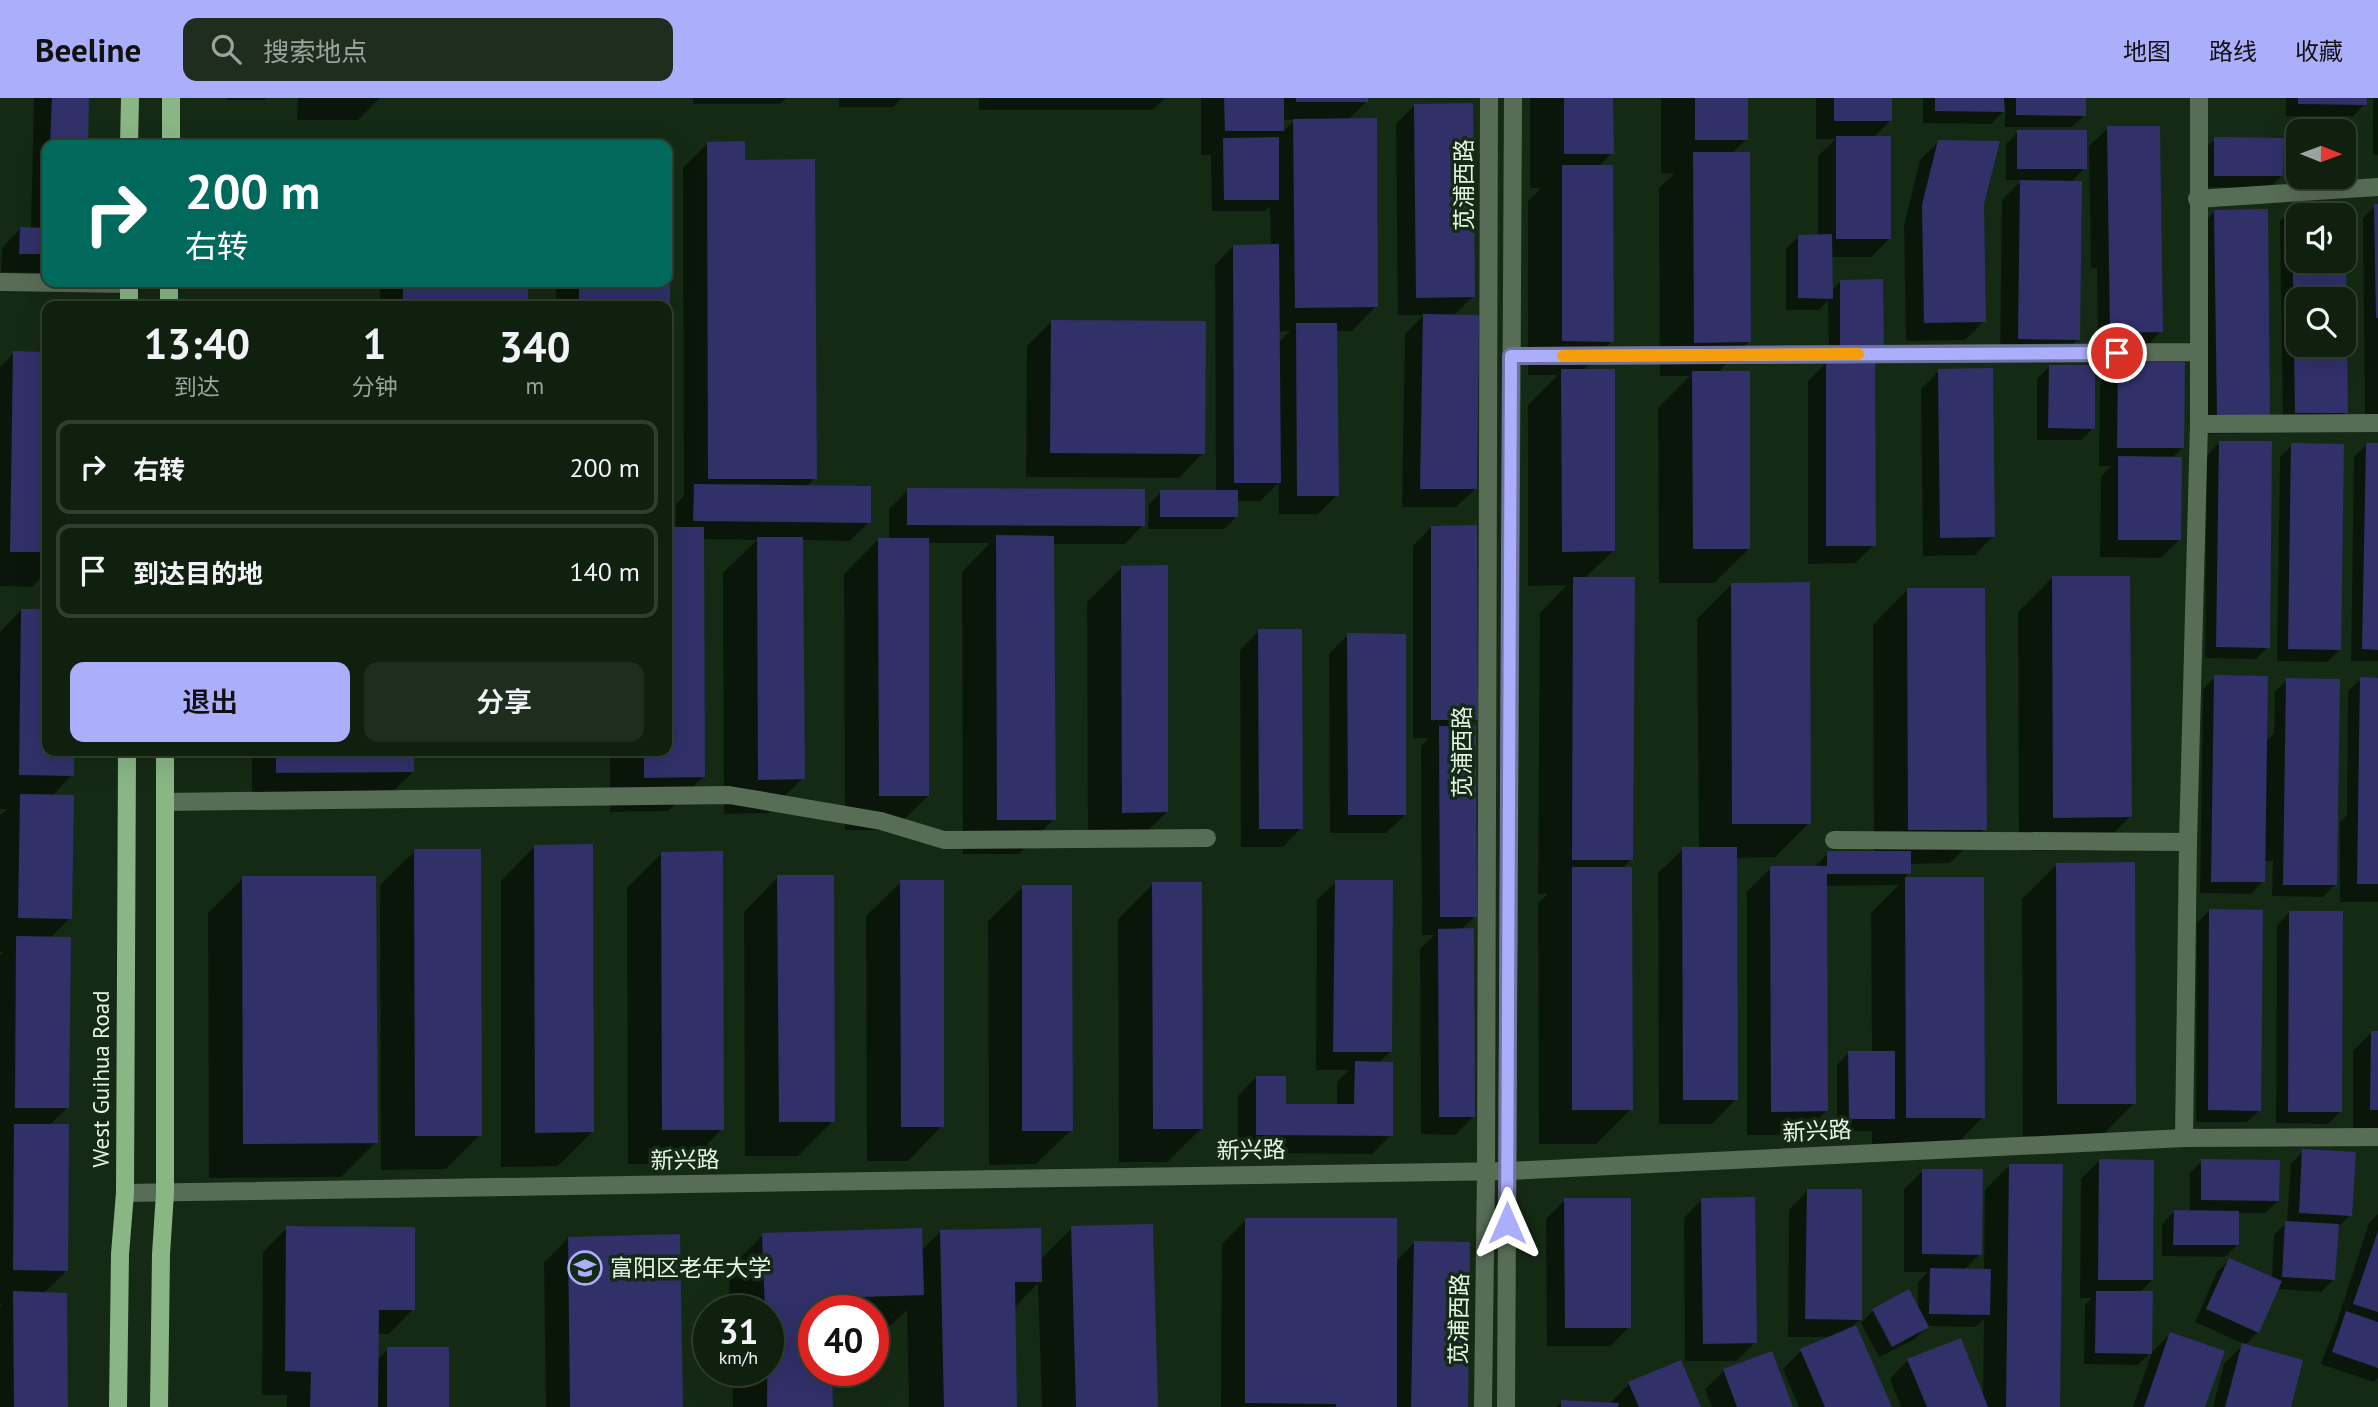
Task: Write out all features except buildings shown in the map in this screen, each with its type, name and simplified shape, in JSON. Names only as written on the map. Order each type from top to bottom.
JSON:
[{"type":"main road","points":[[129,140],[130,98]]},
{"type":"main road","points":[[171,98],[171,140]]},
{"type":"main road","name":"West Guihua Road","points":[[118,1407],[120,1254],[125,1193],[127,756]]},
{"type":"main road","points":[[159,1407],[164,1193],[165,756]]},
{"type":"street","name":"苋浦西路","points":[[1483,1407],[1489,98]]},
{"type":"street","name":"苋浦西路","points":[[1506,1407],[1513,98]]},
{"type":"street","points":[[2184,1138],[2188,842],[2199,424],[2199,98]]},
{"type":"street","points":[[2197,200],[2378,187]]},
{"type":"street","points":[[0,282],[42,282]]},
{"type":"street","points":[[1511,356],[2199,352]]},
{"type":"street","points":[[2199,424],[2378,423]]},
{"type":"street","points":[[164,802],[729,795],[881,821],[944,840],[1208,838]]},
{"type":"street","points":[[1834,840],[2188,842]]},
{"type":"street","name":"新兴路","points":[[125,1193],[1508,1171],[2184,1138],[2378,1137]]},
{"type":"slow traffic","points":[[1563,356],[1858,354]]},
{"type":"place","name":"富阳区老年大学","points":[[585,1268]]},
{"type":"route","points":[[1507,1223],[1511,356],[2117,353]]}]
